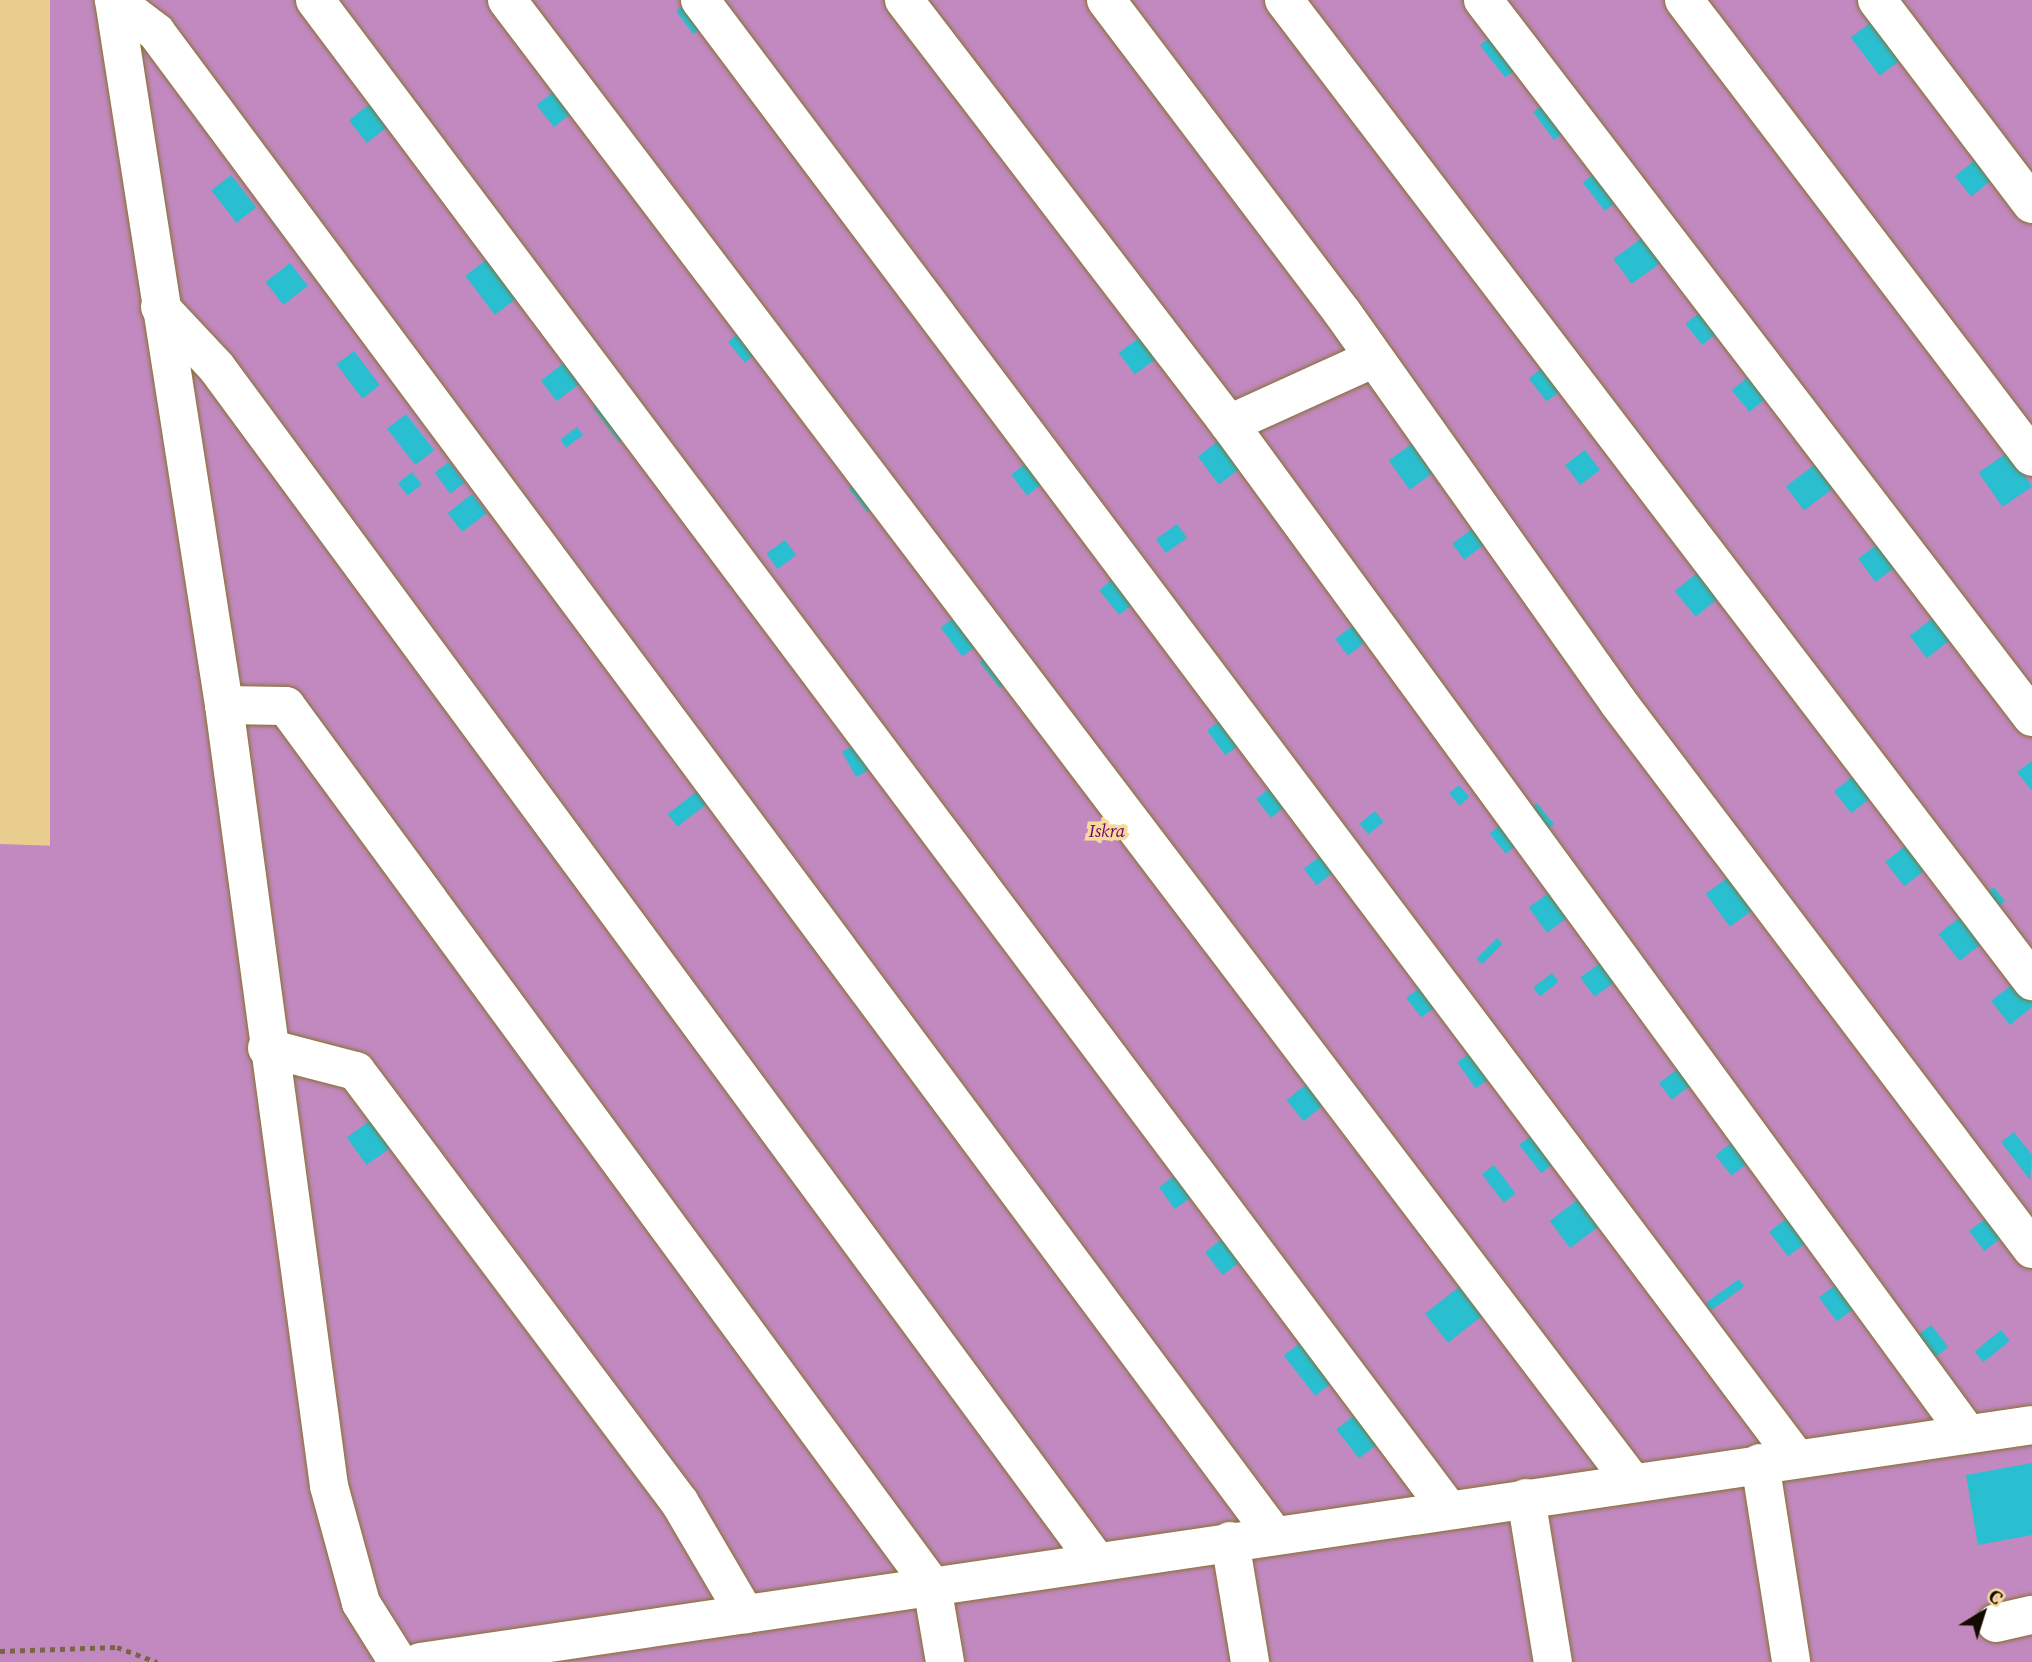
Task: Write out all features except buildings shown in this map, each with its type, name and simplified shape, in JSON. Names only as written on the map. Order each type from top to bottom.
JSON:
[{"type":"lane","points":[[114,0],[156,32],[1274,1535]]},
{"type":"lane","points":[[114,0],[160,307],[225,705],[267,1048],[329,1486],[362,1603],[398,1662]]},
{"type":"lane","points":[[315,0],[1448,1509]]},
{"type":"lane","points":[[507,0],[1632,1482]]},
{"type":"lane","points":[[700,0],[1778,1461],[1791,1662]]},
{"type":"lane","points":[[904,0],[1229,424],[1967,1433]]},
{"type":"lane","points":[[1106,0],[1342,312],[1372,359],[1618,702],[2032,1249]]},
{"type":"lane","points":[[1284,0],[2032,981]]},
{"type":"lane","points":[[1483,0],[2032,717]]},
{"type":"lane","points":[[1684,0],[2032,457]]},
{"type":"lane","points":[[1877,0],[2032,204]]},
{"type":"lane","points":[[160,307],[217,368],[1097,1562]]},
{"type":"lane","points":[[1229,424],[1372,359]]},
{"type":"lane","points":[[225,705],[286,706],[932,1586],[946,1662]]},
{"type":"lane","points":[[267,1048],[356,1071],[680,1503],[745,1614]]},
{"type":"lane","points":[[420,1662],[648,1645],[745,1614],[2032,1425]]},
{"type":"lane","points":[[1526,1498],[1553,1662]]},
{"type":"lane","points":[[1230,1542],[1250,1662]]},
{"type":"path","points":[[0,1651],[117,1647],[157,1662]]},
{"type":"green space","name":"Iskra","points":[[50,0],[2032,0],[2032,1662],[50,1662]]},
{"type":"green space","points":[[0,844],[117,848],[247,1662],[0,1662]]}]
